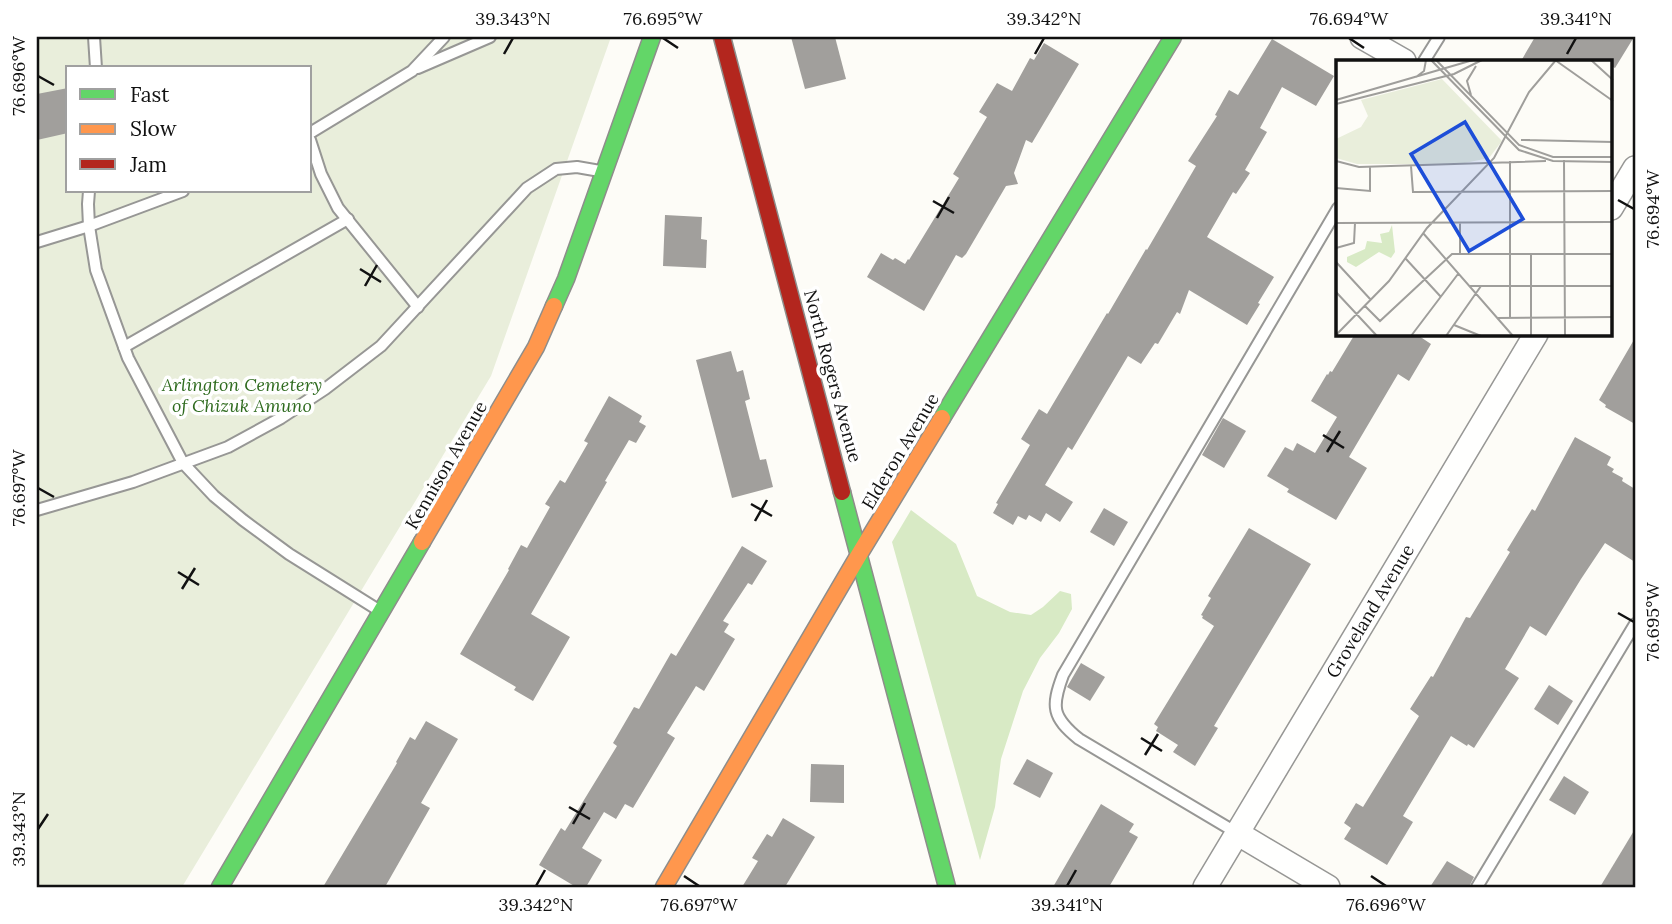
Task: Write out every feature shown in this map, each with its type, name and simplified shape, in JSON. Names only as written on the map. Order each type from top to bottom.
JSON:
[{"type":"street","name":"Kennison Avenue","points":[[220,887],[536,347],[566,279],[652,37]]},
{"type":"street","name":"North Rogers Avenue","points":[[722,37],[947,887]]},
{"type":"street","name":"Elderon Avenue","points":[[664,887],[860,553],[1173,37]]},
{"type":"street","points":[[1362,37],[1402,60]]},
{"type":"street","points":[[1619,198],[1635,168]]},
{"type":"street","name":"Groveland Avenue","points":[[1205,887],[1535,336]]},
{"type":"street","points":[[1237,833],[1328,887]]},
{"type":"lane","points":[[94,37],[96,66]]},
{"type":"lane","points":[[412,71],[444,37]]},
{"type":"lane","points":[[312,132],[412,71],[491,37]]},
{"type":"lane","points":[[1425,60],[1439,37]]},
{"type":"lane","points":[[312,145],[321,174],[338,208],[418,307]]},
{"type":"lane","points":[[37,510],[134,482],[228,447],[281,418],[325,389],[381,346],[527,188],[556,169],[577,166],[603,171]]},
{"type":"lane","points":[[89,192],[89,226],[96,270],[124,346],[154,411],[183,463],[214,496],[243,520],[289,554],[382,612]]},
{"type":"lane","points":[[37,242],[180,192]]},
{"type":"lane","points":[[1237,833],[1079,739],[1063,726],[1056,710],[1056,694],[1063,675],[1336,211]]},
{"type":"lane","points":[[124,346],[348,219]]},
{"type":"lane","points":[[1477,887],[1635,624]]},
{"type":"green space","name":"Arlington Cemetery of Chizuk Amuno","points":[[37,37],[611,37],[491,376],[182,887],[37,887]]},
{"type":"green space","points":[[911,510],[956,544],[977,596],[1010,612],[1031,615],[1060,591],[1071,594],[1072,609],[1059,633],[1040,658],[1023,691],[1001,759],[995,807],[980,860],[892,542]]},
{"type":"building","points":[[791,37],[835,37],[846,79],[805,89]]},
{"type":"building","points":[[1535,37],[1634,37],[1615,68],[1612,66],[1612,60],[1522,60]]},
{"type":"building","points":[[1272,39],[1334,76],[1316,106],[1282,87],[1260,128],[1267,132],[1245,170],[1250,173],[1236,194],[1233,192],[1207,237],[1274,277],[1258,303],[1260,304],[1247,325],[1189,290],[1180,314],[1177,312],[1158,344],[1155,343],[1141,364],[1128,356],[1072,450],[1068,447],[1045,485],[1073,502],[1060,522],[1046,513],[1041,522],[1029,515],[1026,520],[1018,516],[1013,525],[993,513],[998,504],[996,503],[1030,445],[1021,439],[1039,409],[1047,414],[1147,250],[1196,166],[1188,161],[1217,116],[1215,115],[1229,90],[1238,95]]},
{"type":"building","points":[[1044,43],[1079,64],[1032,143],[1026,140],[1014,173],[1018,184],[1006,186],[966,254],[962,258],[956,255],[924,311],[867,277],[881,253],[905,264],[909,260],[959,178],[953,174],[987,117],[979,112],[997,83],[1012,91],[1030,58],[1034,60]]},
{"type":"building","points":[[66,88],[66,133],[37,140],[37,94]]},
{"type":"building","points":[[665,215],[702,217],[701,239],[707,240],[706,268],[663,266]]},
{"type":"building","points":[[1354,336],[1419,336],[1431,344],[1409,381],[1398,374],[1349,457],[1367,468],[1336,520],[1287,492],[1289,489],[1267,476],[1285,447],[1293,451],[1297,443],[1315,453],[1337,417],[1311,401],[1327,374],[1332,372]]},
{"type":"building","points":[[1635,338],[1635,424],[1605,407],[1599,400]]},
{"type":"building","points":[[731,351],[737,372],[743,370],[750,399],[745,401],[760,460],[766,459],[773,487],[732,498],[696,360]]},
{"type":"building","points":[[609,396],[642,416],[639,422],[646,426],[636,443],[629,440],[531,614],[570,637],[533,701],[514,690],[516,687],[460,654],[521,545],[527,548],[550,507],[545,504],[560,480],[565,483],[588,443],[584,441]]},
{"type":"building","points":[[1223,418],[1246,431],[1224,468],[1202,455]]},
{"type":"building","points":[[1575,437],[1611,457],[1607,465],[1614,469],[1612,472],[1635,489],[1635,562],[1605,543],[1546,636],[1530,626],[1505,669],[1519,678],[1474,748],[1451,736],[1403,816],[1413,822],[1387,865],[1344,839],[1351,828],[1344,823],[1356,803],[1363,807],[1419,716],[1410,709],[1431,676],[1433,677],[1466,617],[1470,618],[1510,552],[1507,550],[1532,509],[1535,511]]},
{"type":"building","points":[[1104,508],[1128,522],[1114,546],[1090,532]]},
{"type":"building","points":[[1249,528],[1311,564],[1214,726],[1218,728],[1195,766],[1173,752],[1178,745],[1156,731],[1158,727],[1154,724],[1214,626],[1201,615],[1211,598],[1208,596]]},
{"type":"building","points":[[742,546],[767,561],[752,585],[748,583],[723,621],[729,624],[724,632],[735,639],[704,691],[696,686],[667,733],[675,738],[633,808],[625,804],[616,819],[604,812],[582,848],[602,860],[586,887],[576,887],[539,865],[561,828],[565,831],[617,746],[613,743],[634,707],[639,709],[671,653],[676,656]]},
{"type":"building","points":[[1081,663],[1105,677],[1090,701],[1067,687]]},
{"type":"building","points":[[1549,685],[1573,701],[1558,725],[1534,709]]},
{"type":"building","points":[[426,721],[458,739],[421,803],[430,808],[385,887],[323,887],[410,737],[415,740]]},
{"type":"building","points":[[1027,759],[1053,773],[1040,798],[1013,784]]},
{"type":"building","points":[[811,764],[844,765],[844,803],[810,802]]},
{"type":"building","points":[[1564,776],[1589,792],[1575,815],[1549,800]]},
{"type":"building","points":[[1101,804],[1134,824],[1129,832],[1138,837],[1109,887],[1053,887]]},
{"type":"building","points":[[783,818],[815,837],[785,887],[742,887],[758,861],[752,858],[767,834],[772,837]]},
{"type":"building","points":[[1635,829],[1635,887],[1600,887]]},
{"type":"building","points":[[1447,861],[1474,877],[1469,887],[1430,887]]},
{"type":"traffic: fast","points":[[554,306],[652,37]]},
{"type":"traffic: fast","points":[[942,418],[1173,37]]},
{"type":"traffic: fast","points":[[842,492],[947,887]]},
{"type":"traffic: fast","points":[[220,887],[422,542]]},
{"type":"traffic: slow","points":[[422,542],[536,347],[554,306]]},
{"type":"traffic: slow","points":[[664,887],[942,418]]},
{"type":"traffic: jam","points":[[722,37],[842,492]]}]
